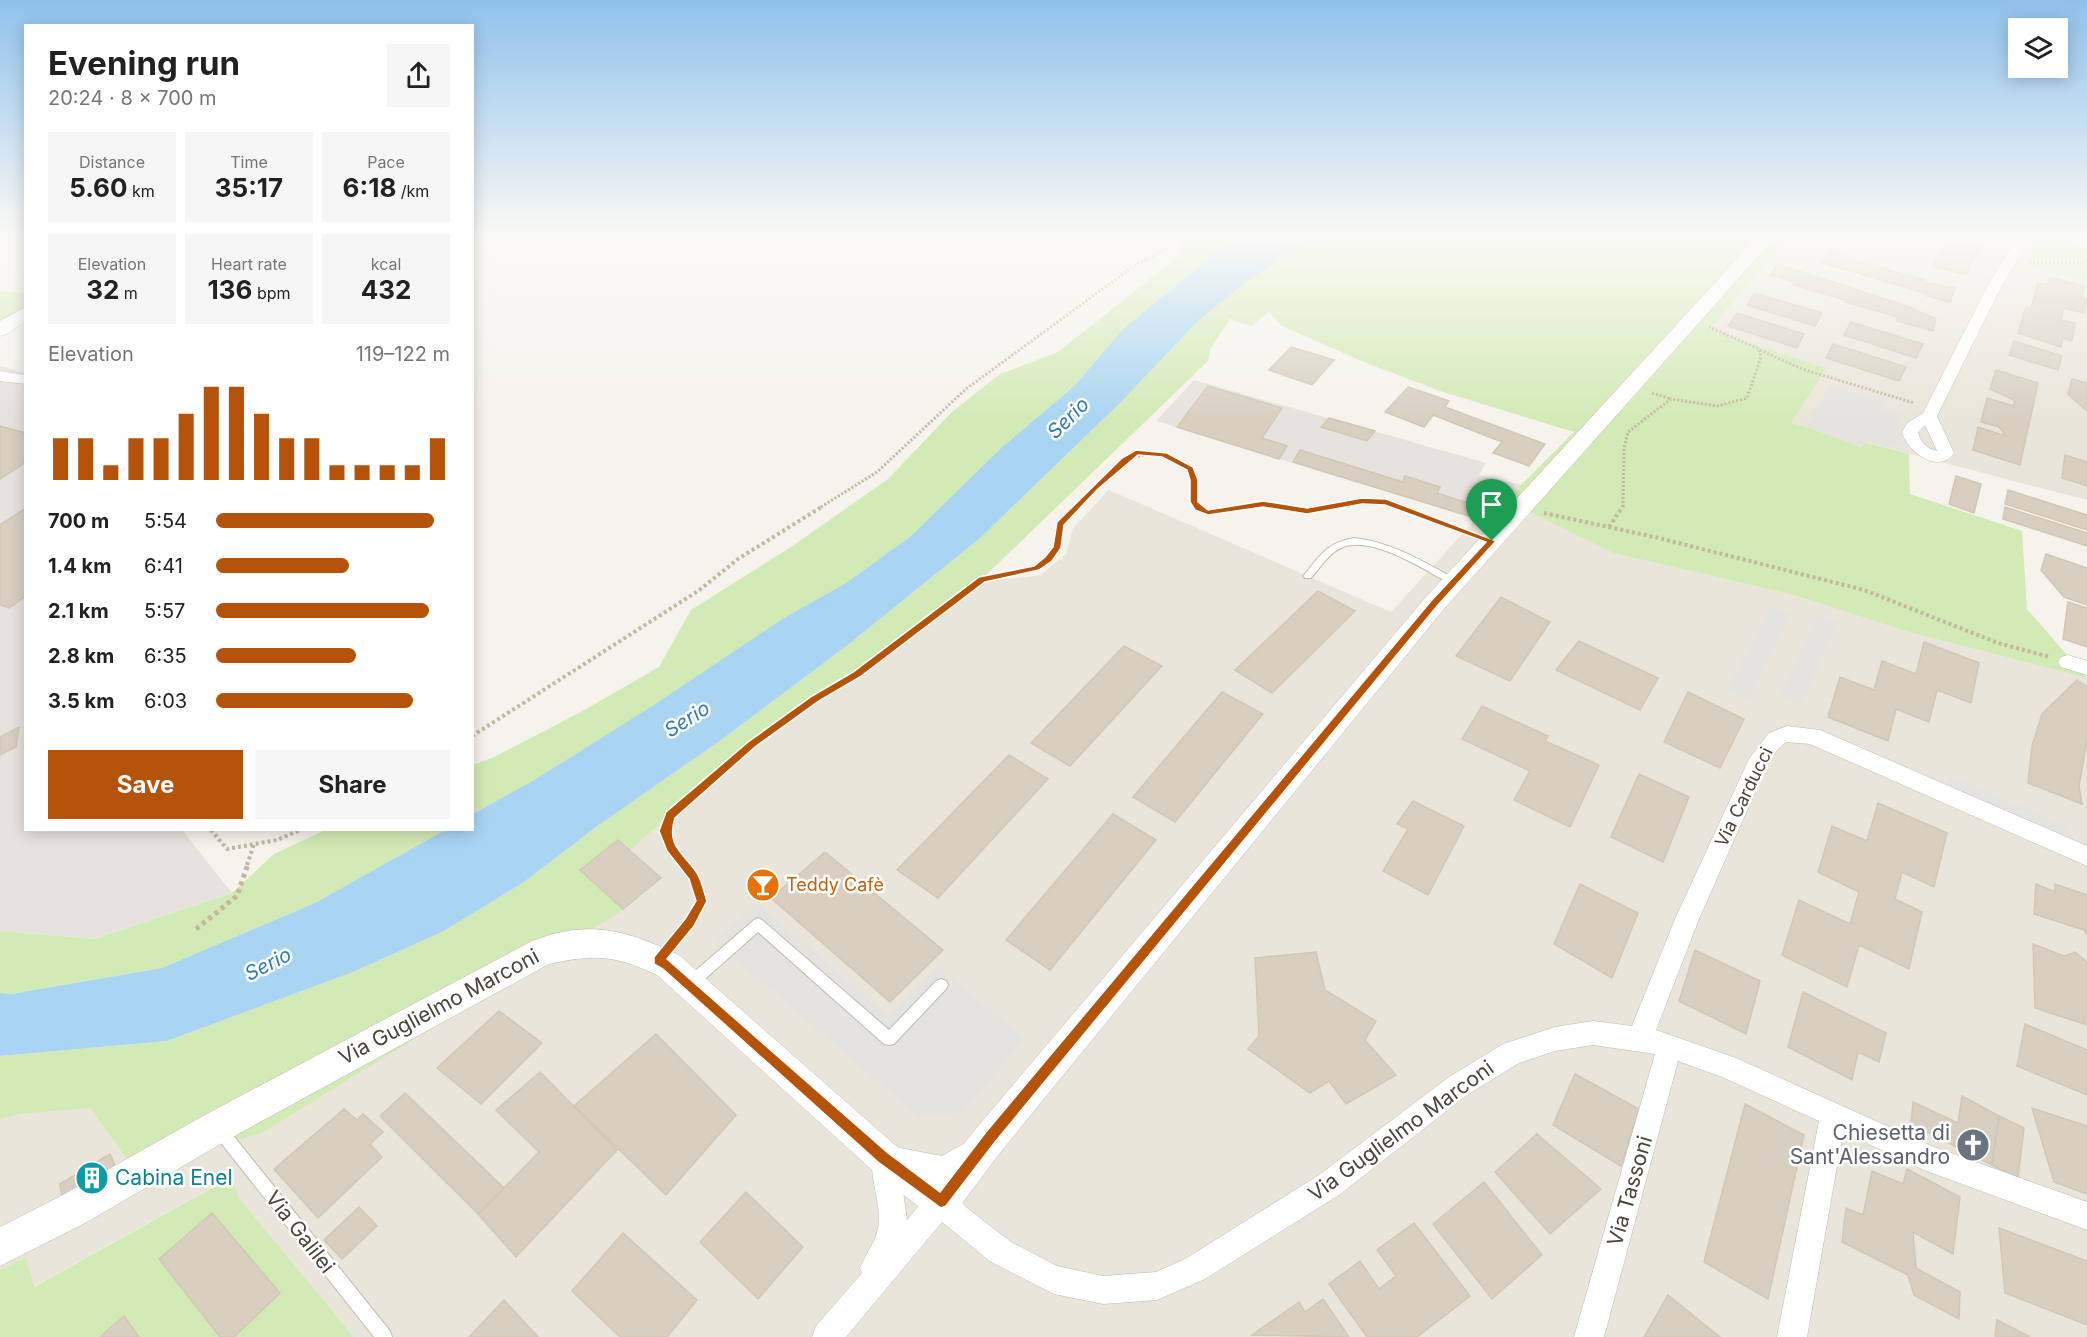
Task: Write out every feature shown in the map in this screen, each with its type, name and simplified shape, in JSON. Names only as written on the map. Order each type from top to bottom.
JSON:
[{"type":"street","points":[[827,1337],[1454,582],[1713,297]]},
{"type":"street","points":[[1931,413],[1991,297]]},
{"type":"street","points":[[0,330],[24,313]]},
{"type":"street","points":[[0,376],[24,380]]},
{"type":"street","points":[[2068,662],[2087,668]]},
{"type":"street","name":"Via Carducci","points":[[1641,1039],[1648,1014],[1688,919],[1759,759],[1772,739],[1787,733],[1813,736],[2087,856]]},
{"type":"street","name":"Via Guglielmo Marconi","points":[[0,1247],[74,1209],[217,1127],[543,951],[575,944],[607,943],[638,951],[668,965],[883,1157],[941,1201],[957,1218],[1001,1252],[1054,1280],[1102,1290],[1157,1286],[1195,1269],[1329,1185],[1458,1086],[1512,1053],[1555,1039],[1593,1033],[1641,1039],[1670,1046],[1727,1067],[1924,1158],[2087,1216]]},
{"type":"street","name":"Via Tassoni","points":[[1589,1337],[1670,1046]]},
{"type":"street","points":[[1792,1337],[1833,1114]]},
{"type":"street","name":"Via Guglielmo Marconi","points":[[883,1157],[912,1165],[945,1170],[991,1137]]},
{"type":"street","points":[[850,1309],[889,1243],[892,1189],[883,1157]]},
{"type":"lane","points":[[1308,576],[1328,553],[1340,544],[1353,540],[1383,547],[1454,582]]},
{"type":"lane","points":[[690,984],[758,924],[889,1039],[941,985]]},
{"type":"lane","name":"Via Galilei","points":[[217,1127],[384,1337]]},
{"type":"path","points":[[474,735],[698,591],[738,560],[877,472],[966,389],[1091,297]]},
{"type":"path","points":[[1704,324],[1802,369],[1931,413]]},
{"type":"path","points":[[1645,390],[1671,399],[1718,406],[1747,398],[1761,357],[1759,349]]},
{"type":"path","points":[[1609,528],[1623,507],[1624,448],[1628,432],[1671,399]]},
{"type":"path","points":[[658,961],[690,922],[701,901],[694,877],[671,848],[665,831],[670,815],[751,744],[816,698],[856,674],[982,579],[1036,568],[1049,559],[1057,548],[1060,524],[1103,481],[1136,453],[1164,454],[1190,469],[1194,480],[1194,502],[1198,508],[1208,513],[1263,504],[1307,511],[1362,501],[1386,502],[1492,541]]},
{"type":"path","points":[[1538,510],[1864,590],[1998,643],[2068,662]]},
{"type":"path","points":[[212,831],[226,849],[277,840],[298,831]]},
{"type":"path","points":[[196,929],[237,896],[254,844]]},
{"type":"shaded area","points":[[1736,297],[2087,297],[2087,500],[1791,423],[1827,368],[1708,330]]},
{"type":"shaded area","points":[[0,366],[24,373],[24,831],[183,831],[232,893],[95,939],[0,931]]},
{"type":"shaded area","points":[[1194,380],[1486,463],[1479,475],[1521,485],[1509,502],[1476,519],[1156,421]]},
{"type":"shaded area","points":[[1831,384],[1884,401],[1881,409],[1903,416],[1896,435],[1906,447],[1884,446],[1866,441],[1862,448],[1806,427]]},
{"type":"shaded area","points":[[1109,490],[1391,612],[1476,519],[1509,502],[1613,553],[1794,595],[1905,631],[2087,678],[2087,1337],[354,1337],[239,1198],[230,1177],[33,1287],[26,1257],[0,1270],[0,1119],[21,1114],[90,1107],[134,1169],[262,1133],[641,896],[661,878],[629,850],[751,744],[816,698],[857,674],[982,579],[1009,579],[1041,575],[1066,554],[1073,528]]},
{"type":"shaded area","points":[[1771,606],[1791,614],[1748,700],[1727,690]]},
{"type":"shaded area","points":[[1819,615],[1838,623],[1801,705],[1780,696]]},
{"type":"shaded area","points":[[1950,776],[2070,827],[2068,841],[1944,789]]},
{"type":"shaded area","points":[[757,903],[889,1017],[938,967],[1025,1039],[963,1112],[919,1117],[715,942]]},
{"type":"green space","points":[[0,297],[24,297],[24,307],[0,324]]},
{"type":"green space","points":[[1127,297],[1162,297],[1123,329],[1074,386],[1000,449],[911,536],[846,583],[782,619],[652,706],[539,777],[474,813],[474,765],[494,757],[579,713],[659,667],[691,610],[791,547],[888,479],[952,412],[1000,374],[1058,352]]},
{"type":"green space","points":[[1227,297],[1737,297],[1709,330],[1827,368],[1791,423],[1909,454],[1910,494],[2022,531],[2027,609],[2087,678],[1905,631],[1794,595],[1613,553],[1509,502],[1521,485],[1574,432],[1443,392],[1366,363],[1282,326],[1269,312],[1251,326],[1230,319],[1211,348],[1208,361],[982,579],[857,674],[816,698],[751,744],[630,850],[661,878],[623,910],[262,1133],[134,1169],[90,1108],[21,1114],[0,1119],[0,1056],[167,1041],[353,972],[444,931],[524,882],[596,827],[721,740],[849,644],[980,538],[1122,401],[1200,319]]},
{"type":"green space","points":[[323,831],[443,831],[315,903],[162,968],[11,994],[0,993],[0,931],[95,939],[232,893],[274,854]]},
{"type":"green space","points":[[231,1177],[239,1198],[354,1337],[0,1337],[0,1270],[26,1257],[34,1287]]},
{"type":"water","name":"Serio","points":[[1162,297],[1227,297],[1200,319],[1122,401],[980,538],[849,644],[721,740],[596,827],[524,882],[444,931],[353,972],[167,1041],[0,1056],[0,993],[11,994],[162,968],[315,903],[443,831],[474,831],[474,813],[539,777],[652,706],[782,619],[846,583],[911,536],[1000,449],[1074,386],[1123,329]]},
{"type":"building","points":[[1752,297],[1770,297],[1822,313],[1815,326],[1747,305]]},
{"type":"building","points":[[1836,297],[1880,297],[1909,307],[1936,319],[1933,331],[1897,321],[1898,317],[1845,302]]},
{"type":"building","points":[[1932,297],[1952,297],[1950,302]]},
{"type":"building","points":[[2034,297],[2087,299],[2084,313],[2064,308],[2061,320],[2075,323],[2072,341],[2063,338],[2061,347],[2018,333],[2026,307],[2031,309]]},
{"type":"building","points":[[1737,313],[1804,334],[1797,348],[1728,326]]},
{"type":"building","points":[[1851,322],[1923,344],[1916,358],[1844,335]]},
{"type":"building","points":[[2014,341],[2062,356],[2058,370],[2009,355]]},
{"type":"building","points":[[1833,344],[1906,367],[1899,381],[1826,358]]},
{"type":"building","points":[[1291,347],[1334,360],[1312,385],[1269,370]]},
{"type":"building","points":[[1996,370],[2038,383],[2020,465],[1973,450],[1978,427],[2006,436],[1999,427],[1981,422],[1987,398],[2014,406],[2014,400],[1990,389]]},
{"type":"building","points":[[2072,379],[2087,383],[2087,411],[2068,394]]},
{"type":"building","points":[[1208,386],[1282,408],[1262,438],[1287,446],[1279,459],[1177,427]]},
{"type":"building","points":[[1408,387],[1449,401],[1445,407],[1545,444],[1529,466],[1493,453],[1502,442],[1433,415],[1424,427],[1385,412]]},
{"type":"building","points":[[1329,418],[1375,431],[1367,441],[1321,427]]},
{"type":"building","points":[[0,426],[24,432],[24,463],[0,479]]},
{"type":"building","points":[[1300,450],[1403,482],[1405,476],[1440,487],[1437,493],[1477,506],[1472,517],[1293,462]]},
{"type":"building","points":[[2065,455],[2087,462],[2087,486],[2062,478]]},
{"type":"building","points":[[1956,476],[1981,484],[1974,513],[1949,504]]},
{"type":"building","points":[[2008,490],[2087,515],[2087,530],[2005,504]]},
{"type":"building","points":[[2005,507],[2087,533],[2087,546],[2003,519]]},
{"type":"building","points":[[24,509],[24,597],[9,608],[0,605],[0,525]]},
{"type":"building","points":[[2046,554],[2087,568],[2087,605],[2064,597],[2041,570]]},
{"type":"building","points":[[1318,591],[1355,611],[1272,693],[1235,670]]},
{"type":"building","points":[[1501,597],[1550,622],[1510,681],[1456,656]]},
{"type":"building","points":[[2068,602],[2087,608],[2087,647],[2063,639]]},
{"type":"building","points":[[1579,641],[1658,678],[1640,710],[1556,670]]},
{"type":"building","points":[[1924,642],[1979,663],[1971,703],[1937,690],[1929,722],[1896,709],[1888,741],[1828,717],[1840,677],[1874,690],[1882,661],[1916,674]]},
{"type":"building","points":[[1124,646],[1162,666],[1070,766],[1031,743]]},
{"type":"building","points":[[2077,680],[2087,687],[2087,740],[2079,786],[2082,804],[2028,783],[2032,746],[2042,714]]},
{"type":"building","points":[[1222,692],[1263,714],[1175,822],[1133,797]]},
{"type":"building","points":[[1688,692],[1744,719],[1720,768],[1664,742]]},
{"type":"building","points":[[1482,706],[1548,736],[1545,741],[1599,765],[1570,827],[1514,800],[1530,771],[1462,739]]},
{"type":"building","points":[[19,727],[16,747],[0,755],[0,737]]},
{"type":"building","points":[[1009,755],[1048,779],[938,898],[897,870]]},
{"type":"building","points":[[1639,774],[1689,797],[1663,862],[1611,837]]},
{"type":"building","points":[[1413,801],[1464,826],[1428,895],[1383,871],[1408,829],[1397,824]]},
{"type":"building","points":[[1878,803],[1947,833],[1934,887],[1902,872],[1895,899],[1922,912],[1909,969],[1859,945],[1847,987],[1782,955],[1799,900],[1850,924],[1859,892],[1818,872],[1832,826],[1867,841]]},
{"type":"building","points":[[1113,814],[1156,840],[1050,970],[1006,940]]},
{"type":"building","points":[[618,840],[661,878],[623,909],[580,870]]},
{"type":"building","points":[[825,852],[943,950],[890,1002],[771,898]]},
{"type":"building","points":[[1580,884],[1638,913],[1612,978],[1554,944]]},
{"type":"building","points":[[2036,884],[2055,892],[2055,884],[2087,895],[2087,935],[2084,930],[2034,914]]},
{"type":"building","points":[[2033,944],[2064,956],[2075,952],[2087,962],[2087,1025],[2035,1008]]},
{"type":"building","points":[[1695,950],[1760,981],[1746,1034],[1679,1001]]},
{"type":"building","points":[[1316,952],[1325,990],[1376,1021],[1365,1040],[1396,1075],[1346,1104],[1329,1081],[1310,1093],[1248,1049],[1259,1036],[1255,958]]},
{"type":"building","points":[[1803,992],[1886,1033],[1879,1062],[1858,1052],[1852,1080],[1788,1047]]},
{"type":"building","points":[[499,1011],[542,1043],[481,1104],[437,1068]]},
{"type":"building","points":[[2025,1024],[2087,1050],[2087,1095],[2017,1066]]},
{"type":"building","points":[[656,1034],[736,1115],[666,1195],[574,1106]]},
{"type":"building","points":[[540,1072],[617,1150],[516,1257],[478,1214],[539,1152],[496,1110]]},
{"type":"building","points":[[1575,1074],[1639,1109],[1621,1166],[1553,1125]]},
{"type":"building","points":[[405,1093],[504,1188],[478,1214],[380,1116]]},
{"type":"building","name":"Chiesetta di Sant'Alessandro","points":[[1962,1096],[1999,1116],[1992,1165],[1911,1124],[1913,1102],[1958,1123]]},
{"type":"building","points":[[1745,1104],[1804,1135],[1768,1299],[1704,1262]]},
{"type":"building","points":[[2032,1108],[2087,1126],[2087,1194],[2054,1182]]},
{"type":"building","points":[[344,1109],[357,1120],[363,1114],[383,1132],[370,1144],[382,1157],[318,1218],[274,1169]]},
{"type":"building","points":[[1999,1116],[2024,1128],[2018,1178],[1992,1165]]},
{"type":"building","points":[[1537,1134],[1601,1189],[1550,1234],[1495,1172]]},
{"type":"building","name":"Cabina Enel","points":[[110,1154],[119,1175],[63,1204],[60,1184]]},
{"type":"building","points":[[1907,1169],[1960,1197],[1953,1254],[1913,1232],[1916,1268],[1960,1292],[1959,1319],[1914,1295],[1908,1275],[1842,1242],[1846,1208],[1863,1215],[1872,1171],[1903,1184]]},
{"type":"building","points":[[1484,1182],[1542,1255],[1492,1299],[1433,1224]]},
{"type":"building","points":[[746,1192],[803,1247],[758,1299],[700,1242]]},
{"type":"building","points":[[359,1207],[377,1226],[342,1259],[324,1240]]},
{"type":"building","points":[[212,1213],[280,1293],[234,1337],[220,1337],[159,1259]]},
{"type":"building","points":[[1414,1223],[1470,1296],[1417,1337],[1367,1337],[1329,1284],[1360,1261],[1379,1289],[1396,1276],[1377,1250]]},
{"type":"building","points":[[1999,1228],[2087,1261],[2087,1325],[2005,1293]]},
{"type":"building","points":[[623,1233],[697,1300],[667,1337],[620,1337],[572,1291]]},
{"type":"building","points":[[1668,1295],[1720,1337],[1644,1337]]},
{"type":"building","points":[[1323,1299],[1349,1337],[1252,1335],[1299,1302],[1305,1312]]},
{"type":"building","points":[[504,1300],[538,1337],[469,1337]]},
{"type":"building","points":[[124,1316],[139,1337],[100,1337]]},
{"type":"building","points":[[1997,1320],[2030,1337],[1995,1337]]},
{"type":"place","name":"Teddy Cafè","points":[[763,885]]},
{"type":"place","name":"Chiesetta di Sant'Alessandro","points":[[1973,1145]]},
{"type":"place","name":"Cabina Enel","points":[[92,1178]]},
{"type":"route","points":[[1136,453],[1164,454],[1183,463],[1190,469],[1194,480],[1194,502],[1198,508],[1208,513],[1263,504],[1307,511],[1362,501],[1386,502],[1492,541],[1435,603],[991,1137],[941,1201],[883,1157],[668,965],[658,961],[690,922],[701,901],[694,877],[671,848],[665,831],[670,815],[751,744],[816,698],[856,674],[982,579],[1036,568],[1049,559],[1057,548],[1060,524],[1095,488],[1125,460],[1136,453]]}]
